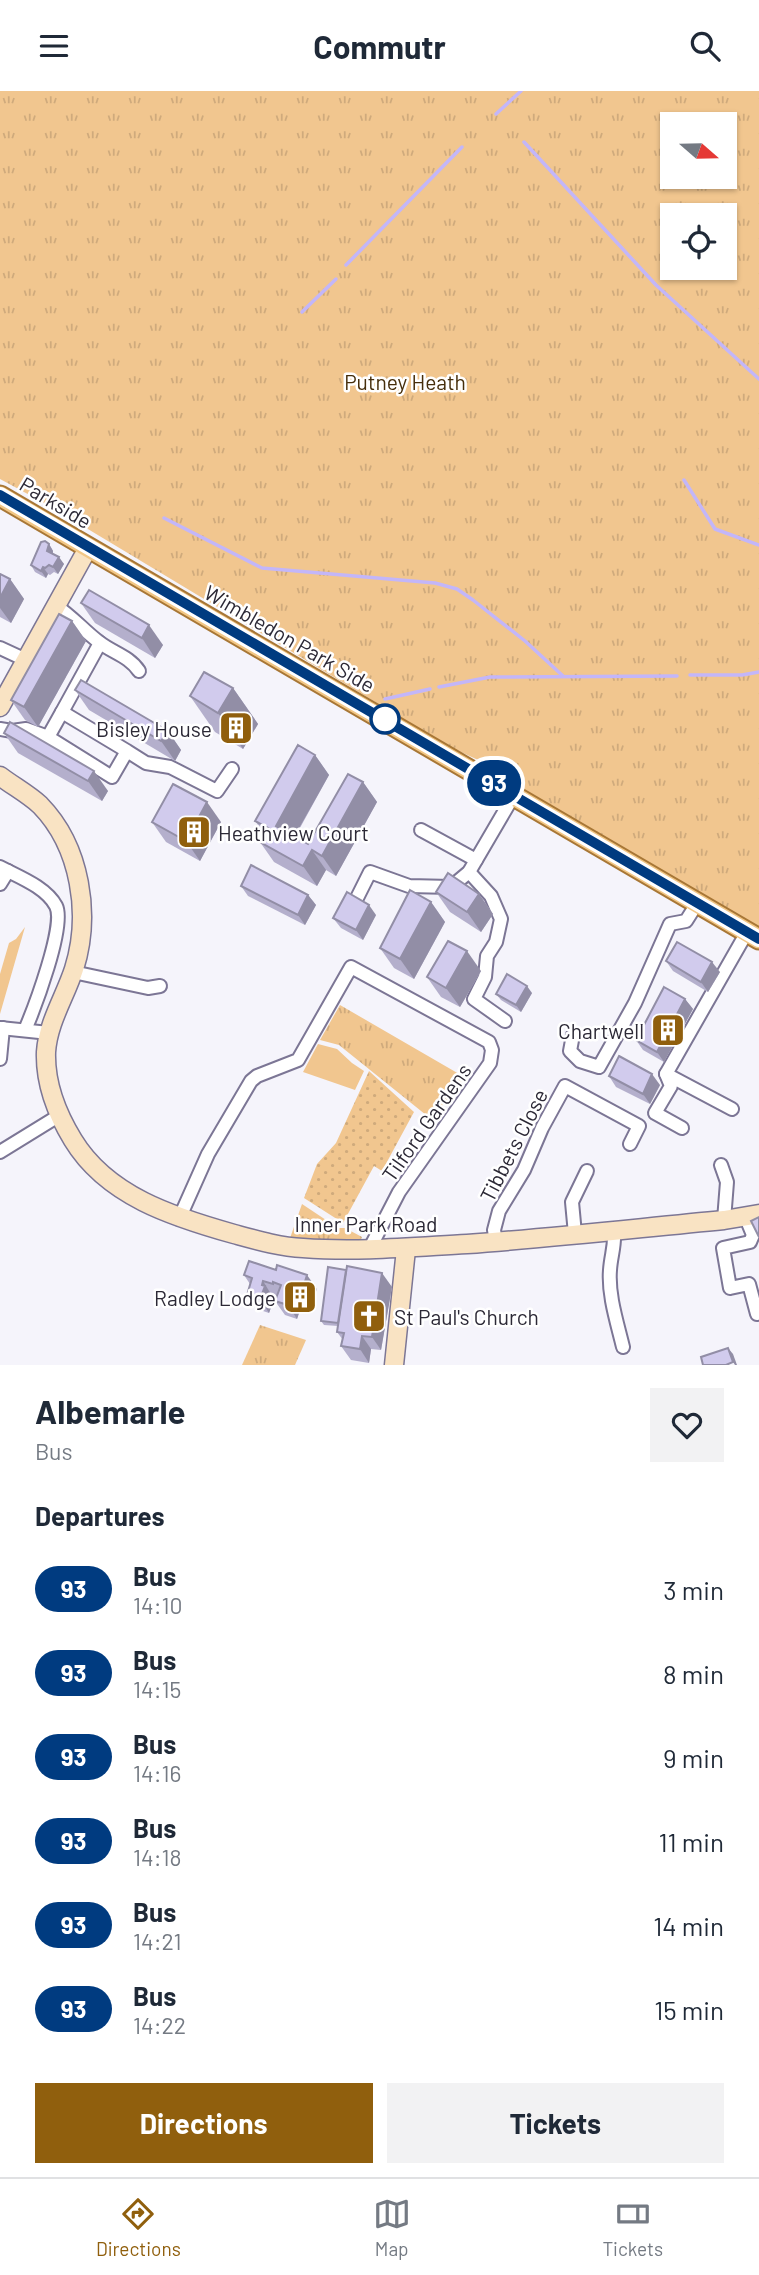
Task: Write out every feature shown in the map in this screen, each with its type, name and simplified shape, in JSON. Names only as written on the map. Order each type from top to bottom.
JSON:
[{"type":"main road","name":"Parkside","points":[[0,496],[88,548]]},
{"type":"main road","name":"Wimbledon Park Side","points":[[88,548],[753,935]]},
{"type":"street","points":[[0,707],[88,548]]},
{"type":"street","points":[[56,606],[69,614],[100,643],[133,662],[139,671]]},
{"type":"street","points":[[48,737],[100,643]]},
{"type":"street","points":[[0,648],[26,660]]},
{"type":"street","points":[[62,712],[146,763],[170,767],[217,791],[232,769]]},
{"type":"street","points":[[0,729],[26,729],[48,737],[112,776],[127,751]]},
{"type":"street","name":"Inner Park Road","points":[[0,776],[40,805],[59,831],[72,859],[81,892],[82,929],[73,972],[49,1033],[46,1074],[60,1115],[85,1160],[123,1191],[179,1219],[284,1246],[369,1250],[496,1242],[752,1216]]},
{"type":"street","points":[[356,898],[370,872],[409,886],[451,887],[473,866],[514,795]]},
{"type":"street","points":[[421,830],[473,866],[491,896],[501,919],[496,942],[487,956],[485,977],[474,999],[505,1021]]},
{"type":"street","points":[[0,884],[4,869],[48,895],[58,908],[59,918],[50,958],[25,1030]]},
{"type":"street","points":[[573,1035],[570,1051],[580,1061],[599,1067],[635,1003],[670,924],[686,921],[698,902]]},
{"type":"street","points":[[666,1075],[753,935]]},
{"type":"street","name":"Tilford Gardens","points":[[179,1219],[208,1154],[251,1081],[257,1076],[298,1060],[351,967],[489,1042],[492,1050],[490,1063],[400,1192],[369,1250]]},
{"type":"street","points":[[73,972],[148,988],[160,986]]},
{"type":"street","points":[[0,1059],[1,1028],[49,1033]]},
{"type":"street","points":[[666,1075],[732,1109]]},
{"type":"street","points":[[666,1075],[671,1086],[655,1113],[682,1128]]},
{"type":"street","name":"Tibbets Close","points":[[496,1242],[494,1230],[499,1211],[524,1170],[565,1086],[639,1126],[630,1144]]},
{"type":"street","points":[[0,1152],[60,1115]]},
{"type":"street","points":[[721,1165],[727,1182],[724,1220]]},
{"type":"street","points":[[575,1234],[572,1202],[587,1171]]},
{"type":"street","points":[[752,1216],[750,1242],[723,1248],[730,1288],[749,1284],[757,1314]]},
{"type":"street","points":[[614,1231],[615,1250],[610,1268],[611,1295],[623,1347]]},
{"type":"street","points":[[394,1365],[406,1249]]},
{"type":"green space","name":"Putney Heath","points":[[0,91],[759,91],[759,927],[512,784],[489,765],[450,747],[48,505],[0,479]]},
{"type":"green space","points":[[25,927],[0,1014],[0,974],[9,943],[16,939]]},
{"type":"green space","points":[[340,1005],[466,1078],[431,1119],[339,1045],[320,1040]]},
{"type":"green space","points":[[318,1044],[337,1049],[364,1071],[355,1090],[303,1072]]},
{"type":"green space","points":[[369,1071],[414,1112],[382,1171],[374,1166],[343,1223],[304,1198],[317,1164],[336,1143]]},
{"type":"green space","points":[[302,1204],[338,1228],[345,1228],[362,1237],[359,1244],[289,1241]]},
{"type":"green space","points":[[260,1325],[306,1340],[295,1365],[242,1365]]},
{"type":"building","points":[[41,542],[49,544],[47,551],[59,557],[53,567],[43,567],[41,571],[31,565]]},
{"type":"building","points":[[0,574],[10,579],[0,598]]},
{"type":"building","points":[[89,590],[149,625],[142,638],[81,603]]},
{"type":"building","points":[[59,614],[72,621],[24,707],[11,700]]},
{"type":"building","points":[[204,672],[233,688],[218,713],[190,696]]},
{"type":"building","points":[[81,680],[168,731],[161,741],[75,690]]},
{"type":"building","points":[[10,722],[94,771],[88,781],[4,733]]},
{"type":"building","points":[[298,745],[315,755],[276,826],[308,844],[348,774],[363,782],[322,856],[312,850],[303,866],[260,842],[268,828],[255,821]]},
{"type":"building","points":[[173,784],[207,802],[186,841],[152,822]]},
{"type":"building","points":[[251,865],[308,895],[298,915],[241,886]]},
{"type":"building","points":[[448,873],[479,894],[467,912],[436,892]]},
{"type":"building","points":[[410,890],[431,902],[400,959],[380,948]]},
{"type":"building","points":[[347,892],[369,905],[356,930],[333,918]]},
{"type":"building","points":[[448,941],[467,951],[446,988],[427,977]]},
{"type":"building","points":[[677,942],[712,962],[701,982],[666,961]]},
{"type":"building","points":[[507,974],[527,986],[516,1005],[496,994]]},
{"type":"building","points":[[664,987],[685,999],[657,1052],[636,1040]]},
{"type":"building","points":[[619,1056],[652,1074],[643,1094],[609,1076]]},
{"type":"building","points":[[759,1217],[759,1237],[751,1221]]},
{"type":"building","points":[[249,1261],[276,1270],[277,1265],[307,1275],[303,1288],[291,1285],[290,1289],[293,1291],[288,1305],[275,1301],[281,1285],[273,1282],[263,1281],[262,1285],[265,1286],[260,1299],[247,1295],[252,1278],[244,1275]]},
{"type":"building","points":[[347,1266],[382,1273],[372,1337],[362,1336],[360,1349],[341,1346],[344,1333],[337,1332]]},
{"type":"building","points":[[328,1267],[346,1270],[338,1323],[321,1321]]},
{"type":"building","points":[[728,1348],[733,1362],[726,1365],[703,1365],[701,1357]]},
{"type":"waterway","points":[[496,114],[521,91]]},
{"type":"waterway","points":[[524,142],[656,285],[759,379]]},
{"type":"waterway","points":[[346,265],[462,147]]},
{"type":"waterway","points":[[302,312],[336,279]]},
{"type":"waterway","points":[[684,480],[715,529],[759,545]]},
{"type":"waterway","points":[[164,518],[262,568],[435,583],[457,589],[525,641],[563,676]]},
{"type":"waterway","points":[[690,675],[742,675],[759,672]]},
{"type":"waterway","points":[[439,687],[490,677],[677,676]]},
{"type":"waterway","points":[[385,699],[430,689]]},
{"type":"bus line","name":"93","points":[[0,495],[759,939]]},
{"type":"place","name":"Bisley House","points":[[236,728]]},
{"type":"place","name":"Heathview Court","points":[[194,832]]},
{"type":"place","name":"Chartwell","points":[[668,1030]]},
{"type":"place","name":"Radley Lodge","points":[[300,1297]]},
{"type":"place","name":"St Paul's Church","points":[[369,1316]]}]
